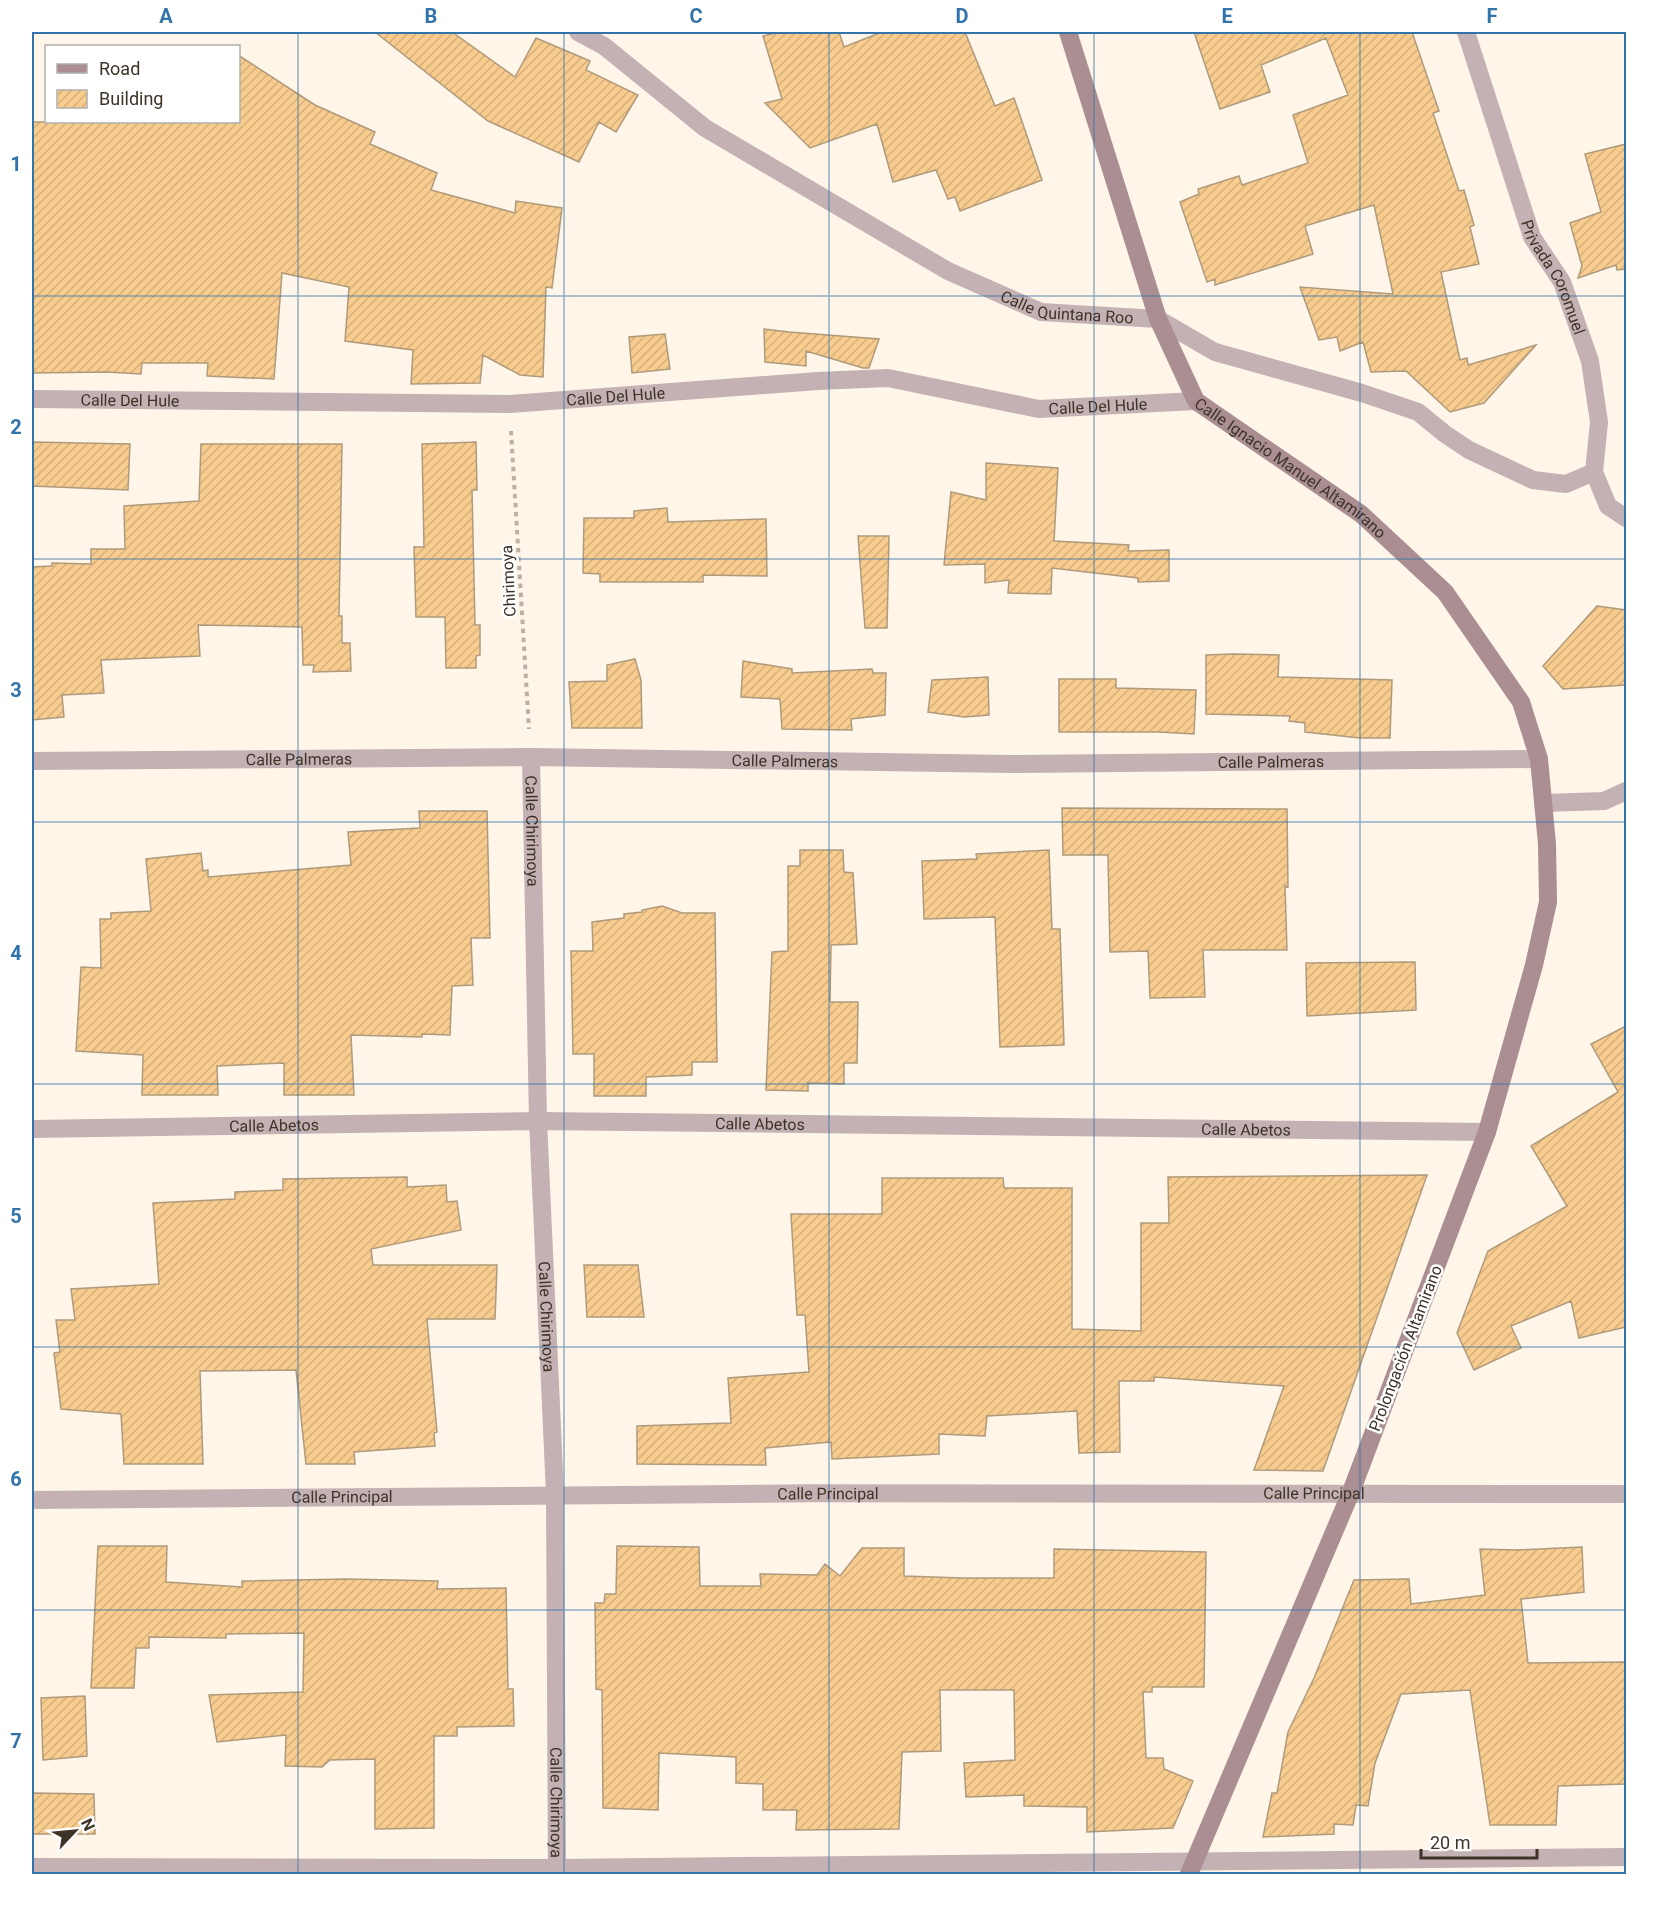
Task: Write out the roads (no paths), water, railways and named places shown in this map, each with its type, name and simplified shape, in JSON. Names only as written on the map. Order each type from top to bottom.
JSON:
[{"type":"street","name":"Calle Quintana Roo","points":[[578,32],[604,46],[705,128],[948,271],[1041,312],[1158,319],[1215,352],[1418,411],[1445,434],[1469,450],[1533,480],[1566,484],[1594,472]]},
{"type":"street","name":"Calle Ignacio Manuel Altamirano","points":[[1068,32],[1158,319],[1196,401],[1361,514],[1445,592],[1521,702],[1539,759],[1543,803]]},
{"type":"street","name":"Privada Coromuel","points":[[1466,32],[1532,237],[1562,282],[1590,362],[1599,422],[1594,472],[1608,506],[1626,518]]},
{"type":"street","name":"Calle Del Hule","points":[[32,399],[510,404],[806,381],[888,378],[1039,409],[1196,401]]},
{"type":"street","name":"Calle Palmeras","points":[[32,761],[531,757],[1012,764],[1539,759]]},
{"type":"street","name":"Calle Chirimoya","points":[[531,757],[538,1121],[555,1494],[557,1871]]},
{"type":"street","points":[[1543,803],[1604,801],[1626,791]]},
{"type":"street","name":"Prolongación Altamirano","points":[[1192,1869],[1351,1492],[1487,1132],[1534,965],[1548,902],[1547,844],[1543,803]]},
{"type":"street","name":"Calle Abetos","points":[[32,1129],[538,1121],[1487,1132]]},
{"type":"street","name":"Calle Principal","points":[[32,1500],[555,1494],[1351,1492],[1626,1494]]},
{"type":"street","points":[[32,1867],[557,1871],[1192,1869],[1626,1857]]}]
